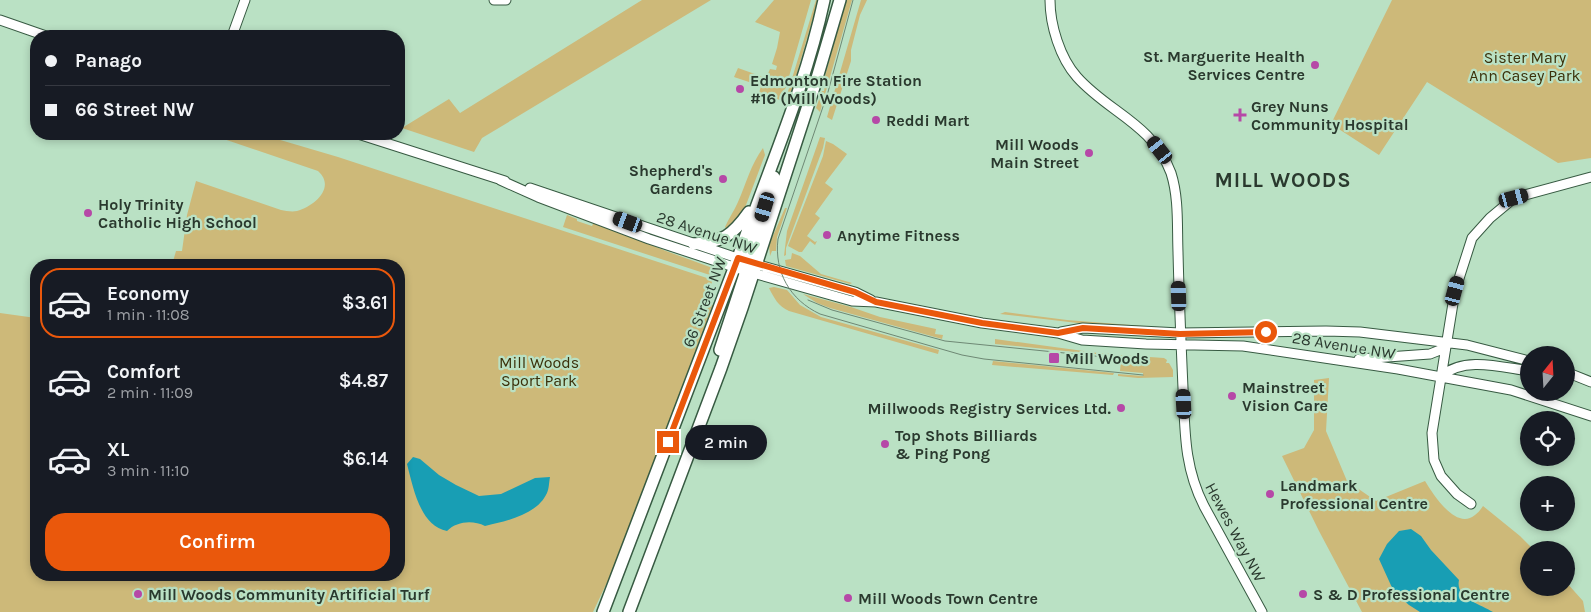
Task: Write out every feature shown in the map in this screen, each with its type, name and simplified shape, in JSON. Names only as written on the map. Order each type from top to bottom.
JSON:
[{"type":"main road","name":"66 Street NW","points":[[746,266],[757,201],[799,94],[813,48],[824,0]]},
{"type":"main road","name":"66 Street NW","points":[[603,612],[746,266],[812,92],[840,0]]},
{"type":"main road","points":[[629,612],[696,434],[724,334],[776,173],[775,158]]},
{"type":"main road","points":[[694,244],[722,240],[727,237],[736,230],[757,201]]},
{"type":"street","points":[[234,30],[245,0]]},
{"type":"street","points":[[494,0],[506,0]]},
{"type":"street","name":"Hewes Way NW","points":[[1050,0],[1050,16],[1055,35],[1077,76],[1096,94],[1143,130],[1160,150],[1170,173],[1176,199],[1180,334],[1186,435],[1192,480],[1204,506],[1262,612]]},
{"type":"street","points":[[0,20],[30,30]]},
{"type":"street","name":"28 Avenue NW","points":[[377,140],[536,190],[694,244],[746,266]]},
{"type":"street","points":[[1471,504],[1440,476],[1434,460],[1432,433],[1455,291],[1472,238],[1490,218],[1514,198],[1591,177]]},
{"type":"street","name":"28 Avenue NW","points":[[500,180],[538,197],[649,240],[746,266],[852,301],[876,302],[982,323],[1058,333],[1090,341],[1243,346],[1339,360],[1441,376],[1510,390],[1591,416]]},
{"type":"street","name":"28 Avenue NW","points":[[1058,333],[1083,328],[1180,334],[1326,330],[1360,332],[1448,343],[1486,349],[1520,358]]},
{"type":"street","points":[[1339,360],[1430,354],[1440,350],[1448,343]]},
{"type":"street","points":[[1441,376],[1453,368],[1470,364],[1520,370]]},
{"type":"street","points":[[1575,375],[1588,380]]},
{"type":"street","points":[[1575,378],[1588,380]]},
{"type":"green space","points":[[642,0],[711,0],[482,138],[474,152],[405,129],[405,126],[449,99],[460,113]]},
{"type":"green space","points":[[774,0],[811,0],[786,87],[780,100],[759,93],[761,86],[734,77],[738,68],[766,78],[770,69],[776,70],[777,66],[772,64],[780,32],[755,22]]},
{"type":"green space","points":[[816,0],[818,0],[793,87],[786,98]]},
{"type":"green space","points":[[846,0],[852,0],[820,112],[816,108],[822,91],[824,91],[826,81],[824,80]]},
{"type":"green space","points":[[861,0],[867,0],[860,15],[851,50],[851,61],[832,120],[827,117]]},
{"type":"green space","name":"Sister Mary Ann Casey Park","points":[[1392,0],[1591,0],[1591,158],[1558,163],[1427,82],[1379,155],[1331,124]]},
{"type":"green space","points":[[820,137],[825,138],[823,148],[786,248],[786,255],[784,256],[787,231]]},
{"type":"green space","name":"Mill Woods Sport Park","points":[[227,140],[280,140],[338,157],[713,280],[707,293],[714,296],[710,304],[713,305],[712,309],[611,574],[593,612],[0,612],[0,313],[30,317],[30,581],[405,581],[405,259],[174,259],[176,251],[182,251],[187,215],[196,181],[281,210],[297,211],[310,205],[321,195],[325,183],[318,171]]},
{"type":"green space","points":[[826,141],[847,154],[825,183],[833,189],[815,214],[820,218],[807,236],[815,242],[817,241],[815,245],[810,241],[802,252],[799,252],[788,246],[823,156]]},
{"type":"green space","points":[[763,148],[765,155],[746,205],[741,215],[727,230],[725,227],[738,202],[752,167]]},
{"type":"green space","points":[[785,208],[787,208],[777,237],[776,251],[772,251],[770,256],[769,245]]},
{"type":"green space","points":[[567,215],[592,226],[594,222],[710,267],[719,273],[716,277],[563,227]]},
{"type":"green space","points":[[792,253],[800,256],[821,274],[852,283],[786,266],[785,260],[791,259]]},
{"type":"green space","points":[[774,287],[787,290],[800,305],[821,317],[939,350],[938,354],[789,311],[779,304],[769,288]]},
{"type":"green space","points":[[803,294],[880,317],[936,329],[935,334],[943,335],[942,339],[830,308],[817,303]]},
{"type":"green space","points":[[1005,312],[1067,320],[1143,326],[1147,328],[1086,324],[1000,314]]},
{"type":"green space","points":[[995,339],[1115,354],[1115,356],[995,344]]},
{"type":"green space","points":[[1120,355],[1164,358],[1173,370],[1173,377],[1138,378],[1118,376],[1118,374],[1143,376],[1143,373],[1120,371],[1121,360],[1144,362],[1145,360],[1120,357]]},
{"type":"green space","points":[[993,361],[1114,373],[1113,375],[992,365]]},
{"type":"green space","points":[[1329,378],[1326,431],[1347,481],[1376,501],[1425,481],[1439,502],[1453,515],[1460,518],[1468,519],[1475,515],[1483,506],[1525,541],[1520,541],[1520,596],[1575,596],[1575,592],[1583,601],[1585,612],[1362,612],[1282,456],[1304,448],[1314,430],[1314,380]]},
{"type":"water","points":[[413,457],[420,459],[439,475],[479,496],[501,494],[535,478],[550,477],[548,490],[536,507],[520,516],[485,526],[470,522],[460,523],[447,531],[438,528],[430,522],[419,504],[407,464]]},
{"type":"water","points":[[1411,529],[1421,536],[1431,550],[1459,580],[1459,586],[1465,596],[1493,612],[1420,612],[1394,592],[1379,559],[1387,544],[1399,531]]},
{"type":"tram line","points":[[853,0],[828,92],[778,239],[779,263],[786,284],[792,293],[809,308],[820,314],[962,355],[984,359],[1143,375]]},
{"type":"tram line","points":[[808,300],[832,310],[945,341],[1144,361]]},
{"type":"place","name":"St. Marguerite Health Services Centre","points":[[1315,65]]},
{"type":"place","name":"Edmonton Fire Station #16 (Mill Woods)","points":[[740,89]]},
{"type":"place","name":"Grey Nuns Community Hospital","points":[[1240,115]]},
{"type":"place","name":"Reddi Mart","points":[[876,120]]},
{"type":"place","name":"Mill Woods Main Street","points":[[1089,153]]},
{"type":"place","name":"Shepherd's Gardens","points":[[723,179]]},
{"type":"place","name":"Holy Trinity Catholic High School","points":[[88,213]]},
{"type":"place","name":"Anytime Fitness","points":[[827,235]]},
{"type":"place","name":"Mill Woods","points":[[1054,358]]},
{"type":"place","name":"Mainstreet Vision Care","points":[[1232,396]]},
{"type":"place","name":"Millwoods Registry Services Ltd.","points":[[1121,408]]},
{"type":"place","name":"Top Shots Billiards & Ping Pong","points":[[885,444]]},
{"type":"place","name":"Landmark Professional Centre","points":[[1270,494]]},
{"type":"place","name":"Mill Woods Community Artificial Turf","points":[[138,594]]},
{"type":"place","name":"S & D Professional Centre","points":[[1303,594]]},
{"type":"place","name":"Mill Woods Town Centre","points":[[848,598]]},
{"type":"district","name":"MILL WOODS","points":[[1283,180]]},
{"type":"route","points":[[668,442],[738,258],[855,292],[876,302],[982,323],[1058,333],[1083,328],[1180,334],[1266,332]]}]
